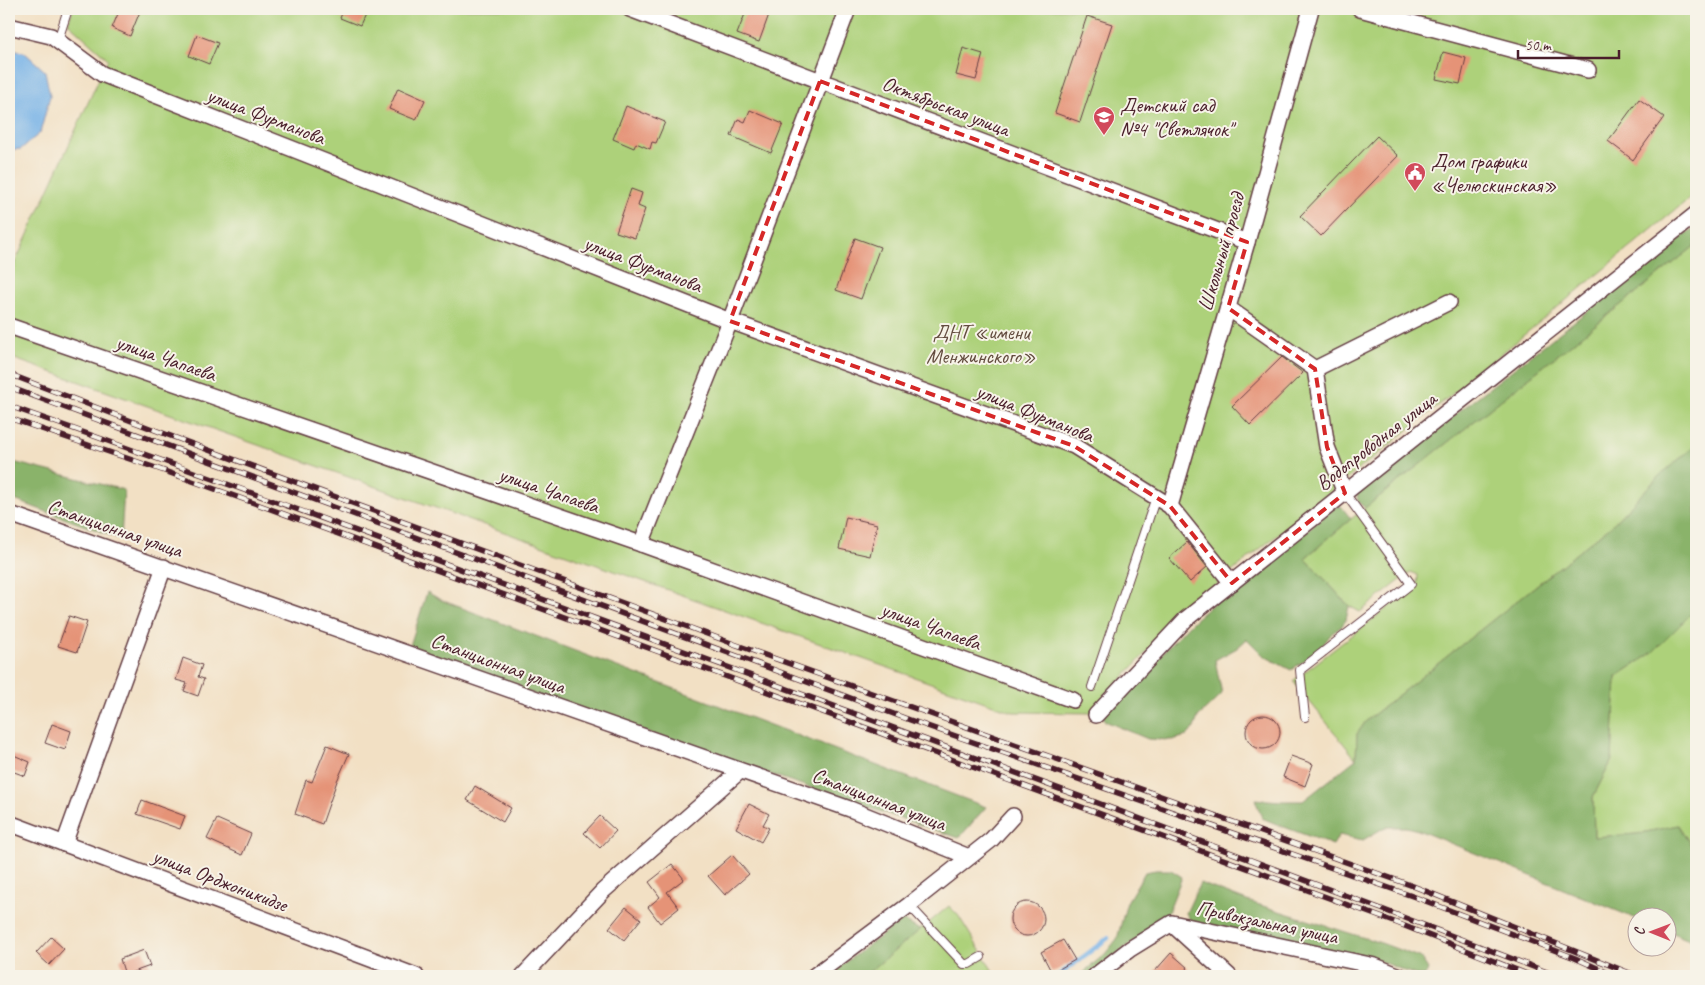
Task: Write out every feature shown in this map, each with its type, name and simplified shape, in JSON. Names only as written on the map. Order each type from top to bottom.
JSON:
[{"type":"street","name":"Октябрьская улица","points":[[630,9],[1247,242]]},
{"type":"street","points":[[641,544],[730,322],[848,9]]},
{"type":"street","name":"Школьный проезд","points":[[1170,506],[1247,242],[1311,9]]},
{"type":"street","points":[[1360,9],[1588,70]]},
{"type":"street","name":"улица Фурманова","points":[[9,26],[51,36],[102,74],[730,322],[1074,446],[1170,506],[1232,583]]},
{"type":"street","name":"Водопроводная улица","points":[[1096,715],[1186,620],[1696,214]]},
{"type":"street","points":[[1315,369],[1449,302]]},
{"type":"street","points":[[1228,308],[1315,369],[1327,447],[1345,493]]},
{"type":"street","name":"улица Чапаева","points":[[9,326],[641,544],[1074,700]]},
{"type":"street","name":"Станционная улица","points":[[10,514],[850,809],[969,857]]},
{"type":"street","points":[[64,844],[164,567]]},
{"type":"street","points":[[523,976],[603,891],[740,771]]},
{"type":"street","points":[[814,976],[909,905],[991,840],[1013,816]]},
{"type":"street","name":"улица Орджоникидзе","points":[[9,823],[416,976]]},
{"type":"street","points":[[1172,924],[1229,976]]},
{"type":"street","name":"Привокзальная улица","points":[[1095,976],[1130,949],[1172,924],[1375,966],[1400,976]]},
{"type":"lane","points":[[58,40],[68,9]]},
{"type":"lane","points":[[1305,717],[1300,670],[1411,584],[1345,493]]},
{"type":"lane","points":[[1092,687],[1156,497]]},
{"type":"lane","points":[[909,905],[964,964],[969,964],[981,957]]},
{"type":"highlighted area","points":[[820,81],[1247,242],[1228,308],[1315,369],[1327,447],[1345,493],[1232,583],[1170,506],[1074,446],[730,321]]},
{"type":"green space","name":"ДНТ «имени Менжинского»","points":[[73,9],[1696,9],[1696,193],[1444,401],[1182,613],[1091,713],[1013,712],[9,357],[9,276],[108,59],[68,23]]},
{"type":"green space","points":[[1696,226],[1696,245],[1365,508],[1358,502],[1357,495],[1360,489]]},
{"type":"green space","points":[[1696,245],[1696,445],[1660,475],[1612,525],[1366,721],[1357,734],[1356,759],[1293,681],[1417,585],[1418,575],[1411,572],[1360,612],[1349,606],[1305,558],[1351,519]]},
{"type":"green space","points":[[1696,445],[1696,609],[1653,652],[1616,677],[1612,760],[1593,797],[1594,837],[1637,834],[1678,825],[1696,853],[1696,943],[1678,935],[1678,908],[1628,908],[1628,915],[1418,830],[1406,827],[1385,827],[1363,840],[1339,835],[1333,845],[1262,818],[1255,799],[1303,801],[1356,759],[1357,734],[1366,721],[1612,525],[1660,475]]},
{"type":"green space","points":[[9,461],[124,490],[121,539],[9,498]]},
{"type":"green space","points":[[1341,506],[1351,519],[1305,558],[1349,606],[1346,620],[1341,627],[1332,633],[1318,651],[1291,670],[1264,656],[1247,639],[1237,648],[1215,660],[1222,694],[1198,717],[1194,728],[1187,736],[1172,740],[1148,739],[1105,721],[1103,716],[1192,622],[1223,595],[1229,600],[1335,507]]},
{"type":"green space","points":[[427,592],[441,600],[986,807],[959,838],[408,652]]},
{"type":"green space","points":[[1696,609],[1696,853],[1678,825],[1637,834],[1594,837],[1593,797],[1612,760],[1616,677],[1653,652]]},
{"type":"green space","points":[[1171,870],[1182,877],[1168,912],[1162,916],[1157,924],[1087,976],[1079,976],[1105,954],[1117,939],[1127,902],[1145,872]]},
{"type":"green space","points":[[1200,883],[1247,901],[1381,943],[1421,958],[1428,969],[1425,976],[1418,976],[1377,960],[1191,922],[1186,913]]},
{"type":"green space","points":[[949,906],[958,915],[996,976],[864,976]]},
{"type":"green space","points":[[902,920],[920,930],[864,976],[827,976]]},
{"type":"water","points":[[9,50],[24,52],[45,71],[50,96],[40,133],[21,149],[9,150]]},
{"type":"building","points":[[120,9],[141,9],[130,36],[112,28]]},
{"type":"building","points":[[344,9],[350,9],[365,15],[360,26],[340,18]]},
{"type":"building","points":[[747,9],[771,9],[759,42],[737,34]]},
{"type":"building","points":[[1087,16],[1112,24],[1080,122],[1055,113]]},
{"type":"building","points":[[197,35],[218,43],[209,64],[189,56]]},
{"type":"building","points":[[963,48],[983,54],[976,80],[956,75]]},
{"type":"building","points":[[1443,52],[1466,58],[1460,84],[1436,79]]},
{"type":"building","points":[[398,88],[425,100],[416,120],[389,109]]},
{"type":"building","points":[[1639,99],[1664,117],[1633,160],[1608,141]]},
{"type":"building","points":[[626,106],[665,122],[656,143],[652,142],[650,149],[636,143],[634,148],[613,139]]},
{"type":"building","points":[[750,110],[783,124],[771,153],[731,136],[738,119],[745,122]]},
{"type":"building","points":[[1377,136],[1398,156],[1321,236],[1300,216]]},
{"type":"building","points":[[631,189],[642,193],[638,206],[645,209],[635,238],[616,232]]},
{"type":"building","points":[[855,238],[880,247],[861,299],[836,290]]},
{"type":"building","points":[[1282,357],[1303,373],[1250,425],[1232,406]]},
{"type":"building","points":[[846,517],[877,524],[870,556],[839,549]]},
{"type":"building","points":[[1187,542],[1207,567],[1190,582],[1169,558]]},
{"type":"building","points":[[69,616],[87,622],[77,652],[58,646]]},
{"type":"building","points":[[183,658],[202,665],[198,677],[204,679],[198,696],[184,691],[187,683],[176,680]]},
{"type":"building","points":[[1263,715],[1270,716],[1275,720],[1279,725],[1279,739],[1275,744],[1270,748],[1263,749],[1256,748],[1251,744],[1247,739],[1246,732],[1247,725],[1251,720],[1256,716]]},
{"type":"building","points":[[52,724],[71,731],[65,750],[45,743]]},
{"type":"building","points":[[327,745],[349,754],[322,824],[295,814],[306,780],[312,782]]},
{"type":"building","points":[[9,753],[30,762],[25,776],[9,770]]},
{"type":"building","points":[[1291,756],[1313,764],[1305,786],[1283,777]]},
{"type":"building","points":[[475,786],[511,808],[503,822],[467,800]]},
{"type":"building","points":[[142,800],[185,816],[180,829],[137,814]]},
{"type":"building","points":[[749,804],[769,814],[763,825],[769,828],[761,842],[736,828]]},
{"type":"building","points":[[600,816],[616,831],[600,848],[584,833]]},
{"type":"building","points":[[217,819],[251,834],[242,855],[207,839]]},
{"type":"building","points":[[732,855],[749,874],[725,895],[708,876]]},
{"type":"building","points":[[672,864],[684,879],[667,892],[679,908],[660,923],[648,907],[660,897],[649,882]]},
{"type":"building","points":[[1027,902],[1034,903],[1039,907],[1043,912],[1043,926],[1039,931],[1034,935],[1027,936],[1020,935],[1015,931],[1011,926],[1010,919],[1011,912],[1015,907],[1020,903]]},
{"type":"building","points":[[626,907],[641,919],[624,940],[609,928]]},
{"type":"building","points":[[51,937],[64,949],[49,965],[36,953]]},
{"type":"building","points":[[1063,940],[1075,960],[1052,973],[1041,952]]},
{"type":"building","points":[[144,950],[150,966],[125,975],[120,959]]},
{"type":"building","points":[[1171,953],[1188,968],[1181,976],[1161,976],[1155,971]]},
{"type":"waterway","points":[[1058,976],[1108,938]]},
{"type":"railway","points":[[9,374],[168,435],[734,644],[1413,886],[1637,976]]},
{"type":"railway","points":[[9,387],[910,720],[1415,897],[1575,958],[1615,976]]},
{"type":"railway","points":[[9,406],[284,504],[1048,785],[1557,976]]},
{"type":"railway","points":[[9,418],[254,503],[1397,923],[1532,976]]},
{"type":"place","name":"Детский сад №4 \"Светлячок\"","points":[[1104,136]]},
{"type":"place","name":"Дом графики «Челюскинская»","points":[[1415,192]]}]
